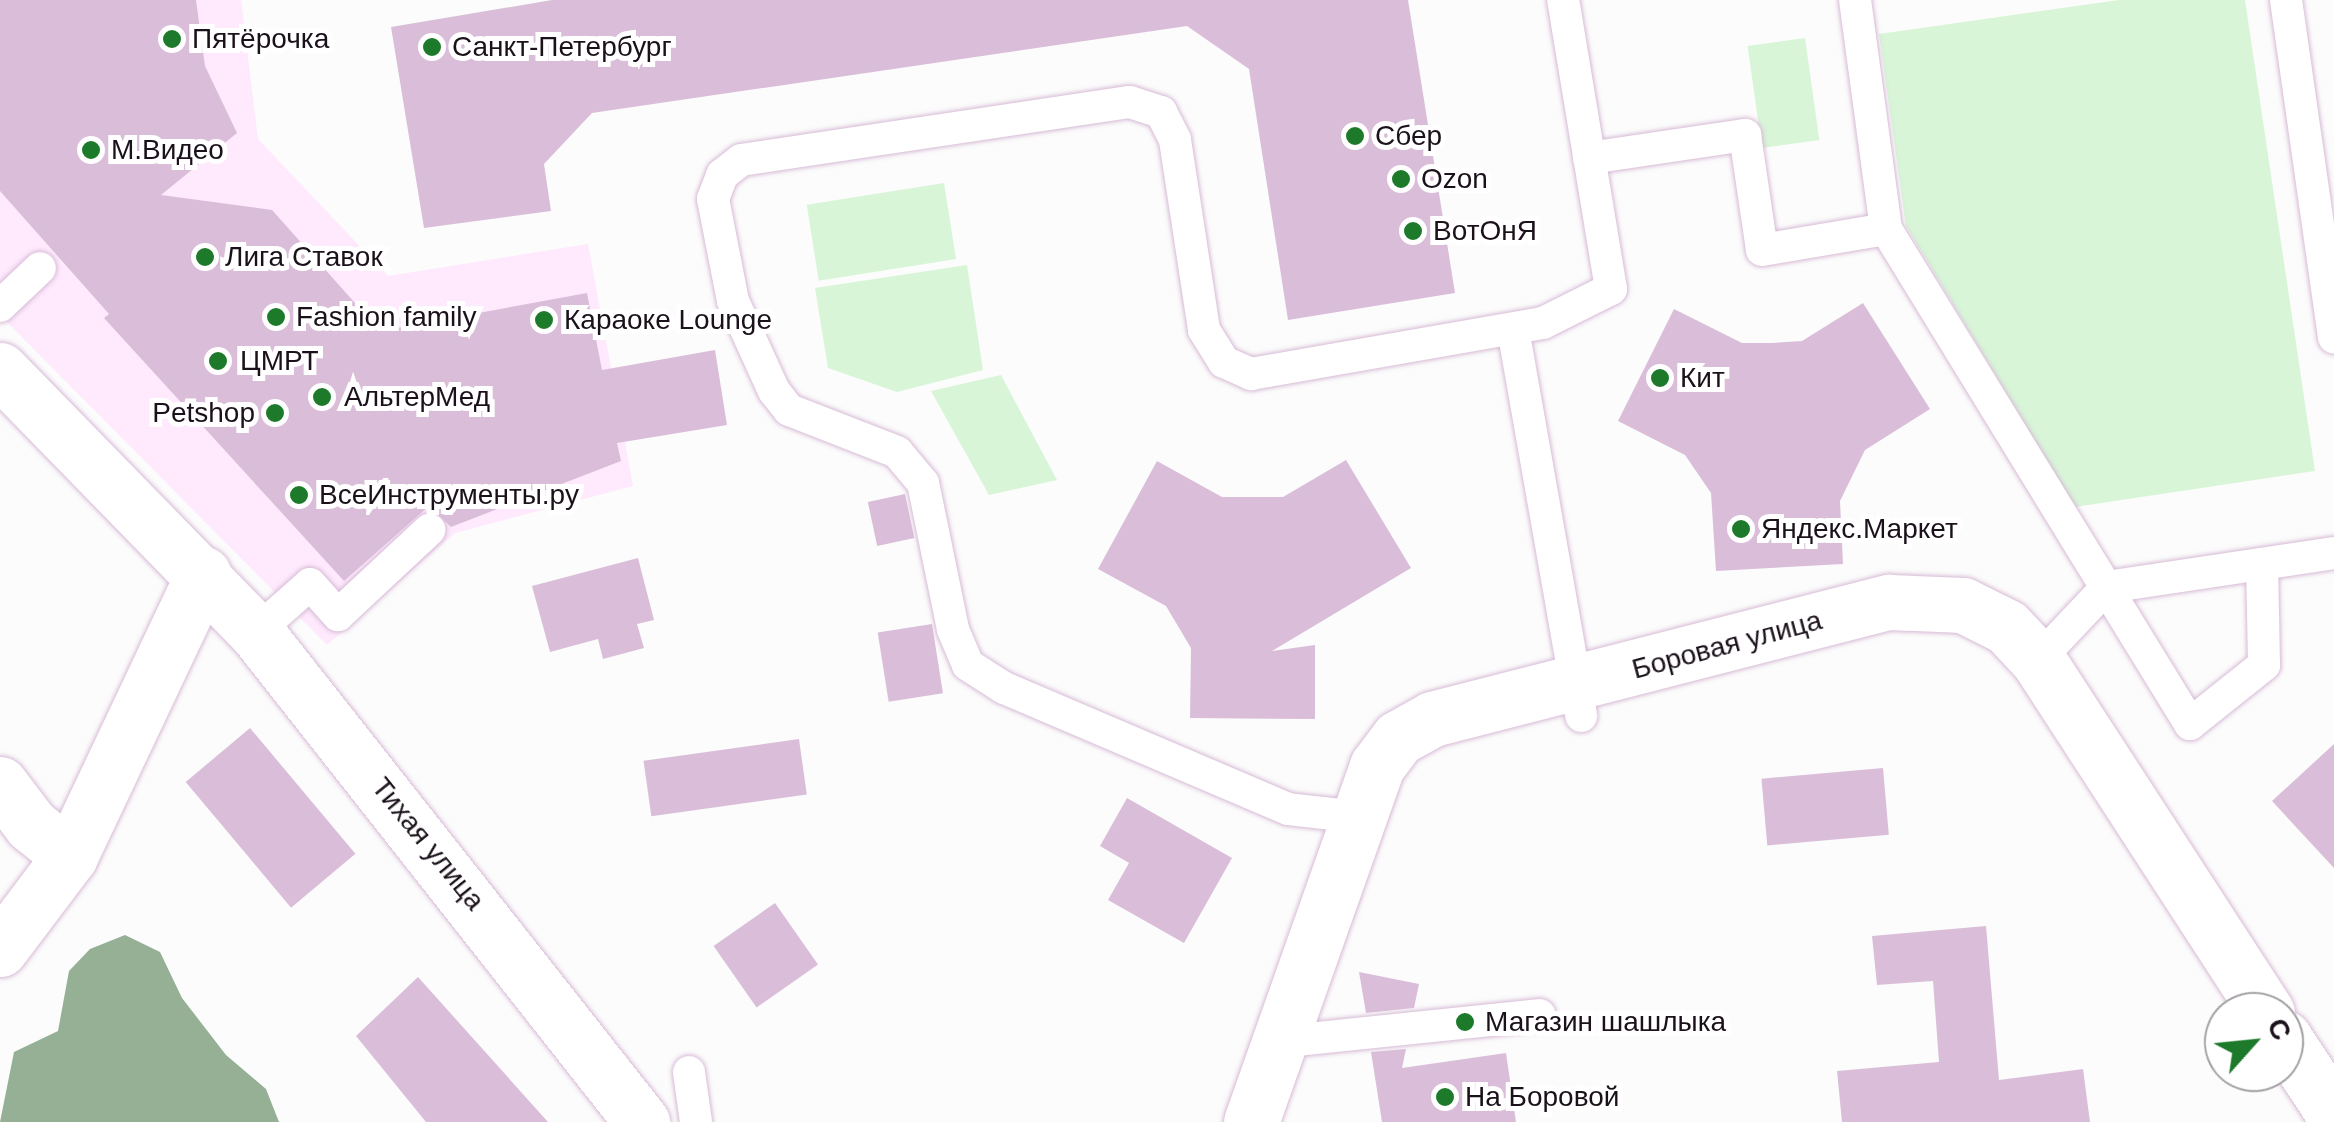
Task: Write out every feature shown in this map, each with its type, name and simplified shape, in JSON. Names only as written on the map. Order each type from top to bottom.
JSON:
[{"type":"street","name":"Тихая улица","points":[[0,370],[256,632],[642,1122]]},
{"type":"street","points":[[0,949],[70,856],[203,574]]},
{"type":"street","name":"Боровая улица","points":[[1252,1122],[1377,766],[1398,738],[1432,719],[1578,699],[1889,602],[1963,605],[2007,627],[2038,660],[2254,992]]},
{"type":"street","points":[[0,784],[32,825],[70,856]]},
{"type":"street","points":[[2304,1068],[2334,1114]]},
{"type":"lane","points":[[1358,817],[1288,809],[1004,688],[968,665],[948,611],[924,483],[897,452],[789,410],[774,391],[733,301],[713,199],[722,175],[740,160],[1130,102],[1161,112],[1175,140],[1204,330],[1224,362],[1251,374],[1513,329],[1610,289],[1563,0]]},
{"type":"lane","points":[[1855,0],[1886,230],[2190,724],[2264,665],[2262,564]]},
{"type":"lane","points":[[2286,0],[2334,338]]},
{"type":"lane","points":[[1589,158],[1745,135],[1762,250],[1886,230]]},
{"type":"lane","points":[[0,306],[40,268]]},
{"type":"lane","points":[[1513,329],[1578,699]]},
{"type":"lane","points":[[256,632],[310,584],[338,615],[429,530]]},
{"type":"lane","points":[[2038,660],[2107,587],[2334,553]]},
{"type":"lane","points":[[1278,1042],[1540,1015]]},
{"type":"lane","points":[[689,1072],[696,1122]]},
{"type":"shaded area","points":[[0,0],[241,0],[258,139],[388,276],[588,244],[633,486],[455,533],[327,645],[0,315]]},
{"type":"shaded area","points":[[2119,0],[2245,0],[2315,471],[2075,507],[1906,226],[1879,34]]},
{"type":"shaded area","points":[[1805,38],[1819,140],[1762,148],[1748,46]]},
{"type":"shaded area","points":[[944,183],[956,259],[819,281],[807,205]]},
{"type":"shaded area","points":[[967,265],[983,370],[897,392],[828,368],[815,288]]},
{"type":"shaded area","points":[[1001,375],[1057,480],[989,495],[931,391]]},
{"type":"shaded area","points":[[125,935],[160,952],[182,998],[226,1055],[266,1089],[279,1122],[0,1122],[14,1052],[58,1031],[69,971],[90,949]]},
{"type":"building","points":[[0,0],[196,0],[205,66],[237,133],[161,195],[272,210],[380,331],[587,293],[602,370],[715,350],[727,425],[617,443],[621,461],[451,527],[429,506],[344,581],[104,318],[109,314],[0,191]]},
{"type":"building","points":[[552,0],[1408,0],[1455,293],[1288,320],[1249,69],[1187,26],[592,113],[544,164],[551,211],[424,228],[391,27]]},
{"type":"building","points":[[1863,303],[1930,409],[1865,450],[1840,501],[1843,564],[1716,571],[1711,493],[1685,455],[1618,421],[1674,309],[1742,343],[1771,343],[1802,341]]},
{"type":"building","points":[[1346,460],[1411,568],[1272,651],[1315,645],[1315,719],[1190,718],[1191,648],[1166,606],[1098,569],[1157,461],[1222,497],[1283,497]]},
{"type":"building","points":[[905,494],[914,538],[877,546],[868,502]]},
{"type":"building","points":[[638,558],[654,620],[637,624],[644,648],[603,659],[598,639],[550,652],[532,586]]},
{"type":"building","points":[[932,624],[943,693],[889,702],[878,633]]},
{"type":"building","points":[[250,728],[355,854],[291,908],[186,782]]},
{"type":"building","points":[[799,739],[807,794],[651,816],[644,761]]},
{"type":"building","points":[[2334,744],[2334,868],[2272,801]]},
{"type":"building","points":[[1883,768],[1889,835],[1767,845],[1761,779]]},
{"type":"building","points":[[1127,798],[1232,858],[1184,943],[1108,900],[1129,863],[1100,846]]},
{"type":"building","points":[[775,903],[818,964],[757,1007],[714,946]]},
{"type":"building","points":[[1986,926],[1999,1080],[2083,1069],[2090,1122],[1842,1122],[1837,1071],[1939,1062],[1933,981],[1877,985],[1872,936]]},
{"type":"building","points":[[1359,972],[1419,984],[1414,1008],[1366,1013]]},
{"type":"building","points":[[418,977],[548,1122],[426,1122],[356,1036]]},
{"type":"building","name":"На Боровой","points":[[1406,1049],[1402,1068],[1506,1053],[1516,1122],[1382,1122],[1371,1052]]},
{"type":"place","name":"Пятёрочка","points":[[172,39]]},
{"type":"place","name":"Санкт-Петербург","points":[[432,47]]},
{"type":"place","name":"Сбер","points":[[1355,136]]},
{"type":"place","name":"М.Видео","points":[[91,150]]},
{"type":"place","name":"Ozon","points":[[1401,179]]},
{"type":"place","name":"ВотОнЯ","points":[[1413,231]]},
{"type":"place","name":"Лига Ставок","points":[[205,257]]},
{"type":"place","name":"Fashion family","points":[[276,317]]},
{"type":"place","name":"Караоке Lounge","points":[[544,320]]},
{"type":"place","name":"ЦМРТ","points":[[218,361]]},
{"type":"place","name":"Кит","points":[[1660,378]]},
{"type":"place","name":"АльтерМед","points":[[322,397]]},
{"type":"place","name":"Petshop","points":[[275,413]]},
{"type":"place","name":"ВсеИнструменты.ру","points":[[299,495]]},
{"type":"place","name":"Яндекс.Маркет","points":[[1741,529]]},
{"type":"place","name":"Магазин шашлыка","points":[[1465,1022]]},
{"type":"place","name":"На Боровой","points":[[1445,1097]]}]
